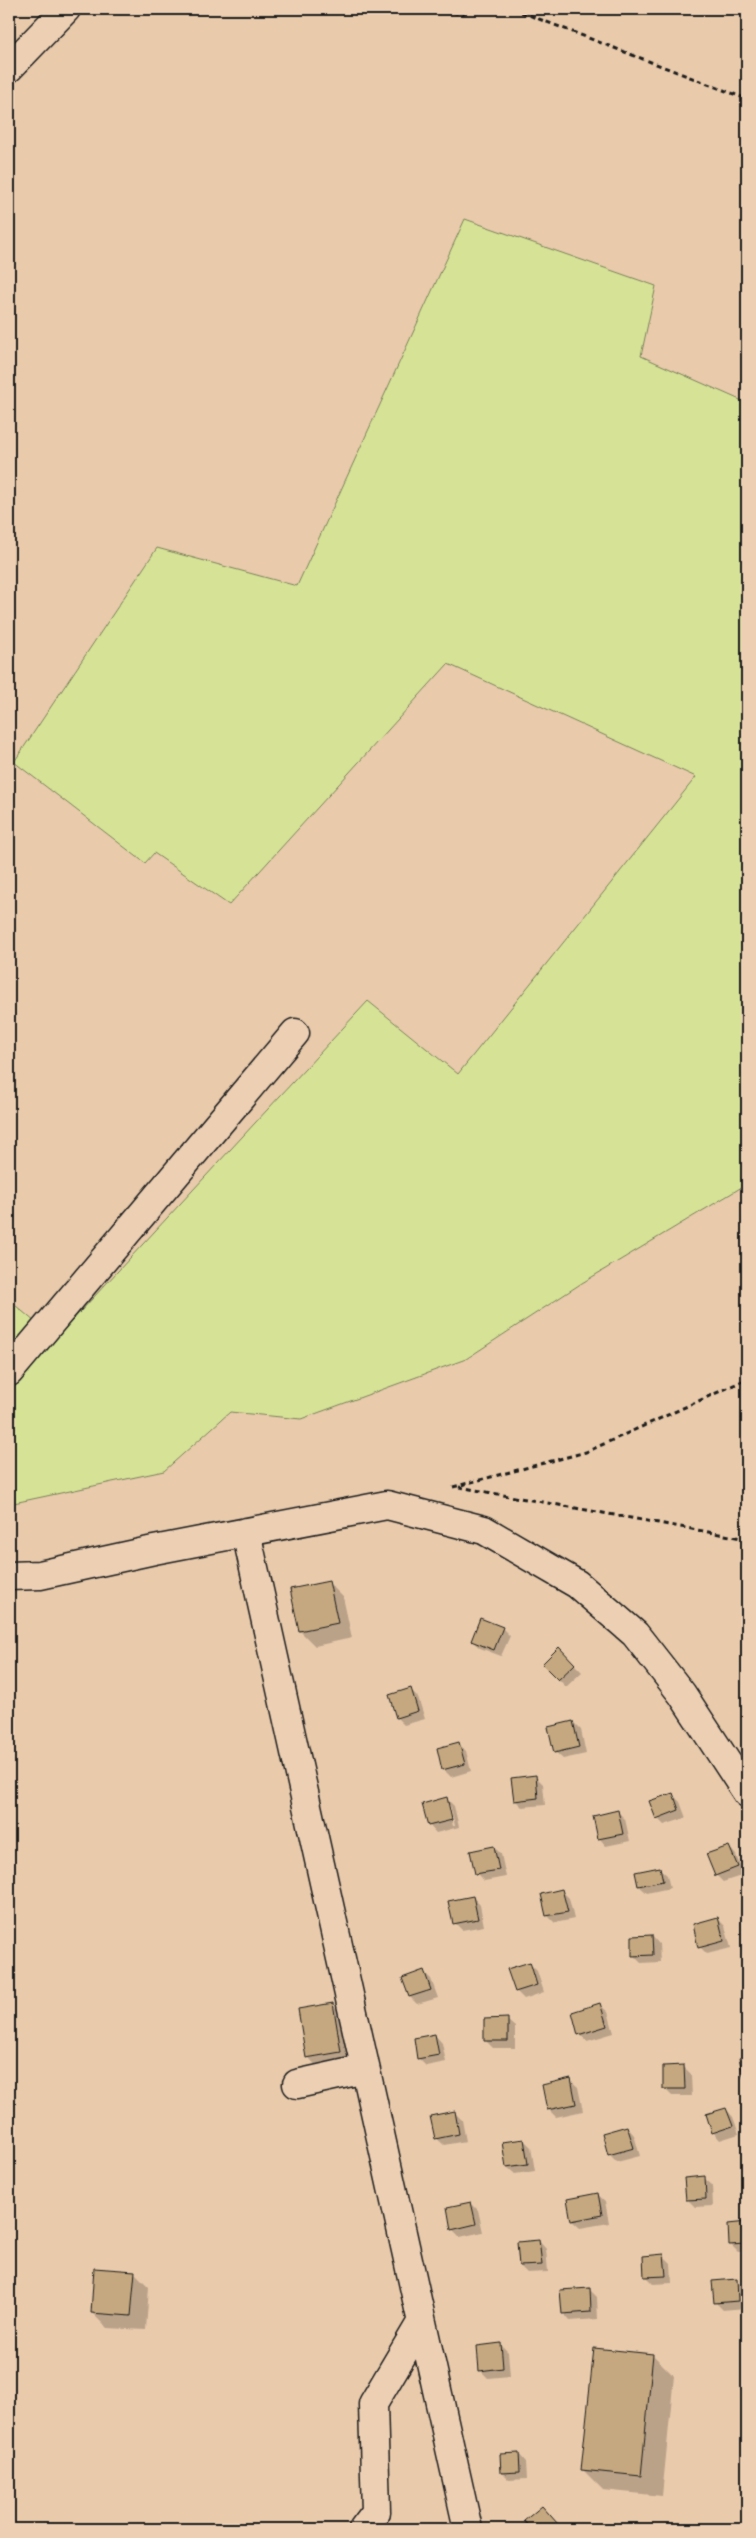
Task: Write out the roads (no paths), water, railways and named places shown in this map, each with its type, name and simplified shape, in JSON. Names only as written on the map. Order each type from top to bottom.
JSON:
[{"type":"street","points":[[9,68],[66,9]]},
{"type":"street","points":[[9,1372],[295,1033]]},
{"type":"street","points":[[9,1576],[40,1575],[387,1505],[484,1530],[577,1584],[636,1634],[682,1694],[747,1794]]},
{"type":"street","points":[[246,1532],[468,2529]]},
{"type":"street","points":[[297,2084],[365,2070]]},
{"type":"street","points":[[363,2529],[376,2512],[373,2404],[422,2323]]}]
